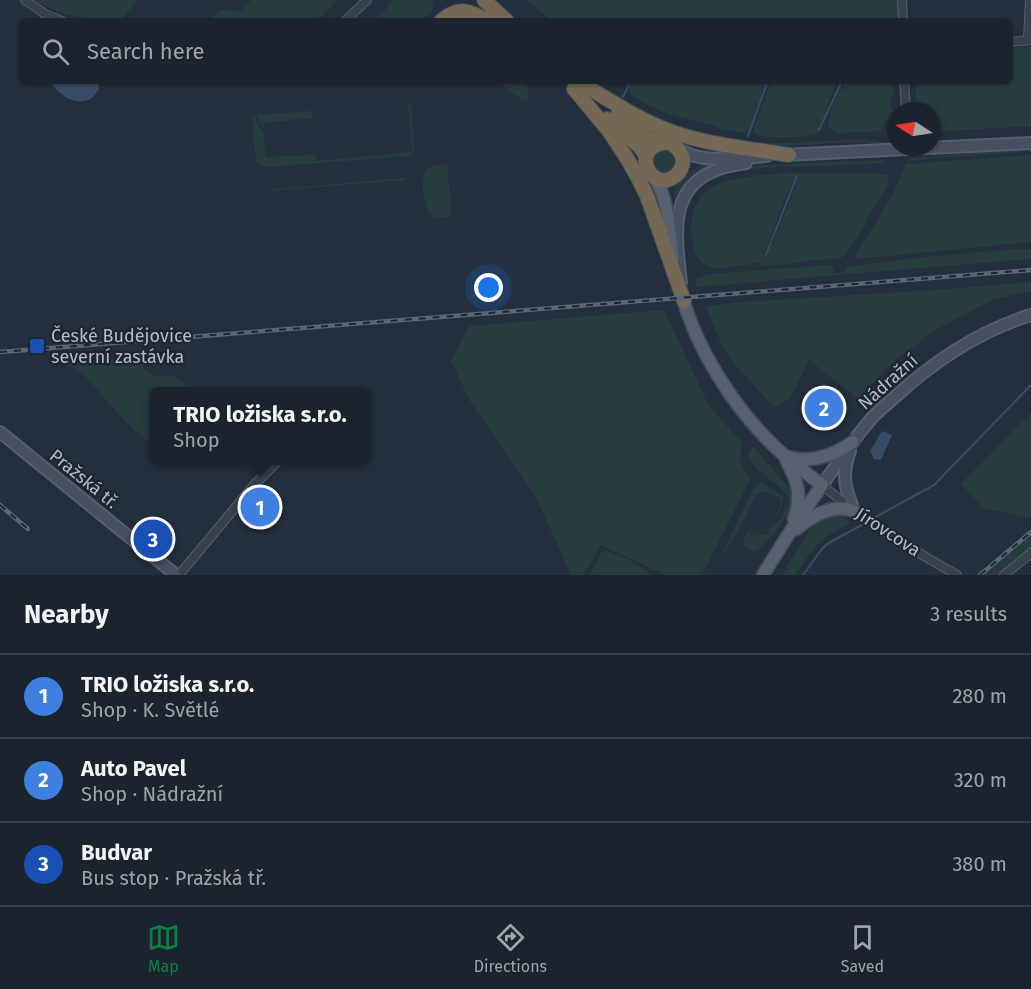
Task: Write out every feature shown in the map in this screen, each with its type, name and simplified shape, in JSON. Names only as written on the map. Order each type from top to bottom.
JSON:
[{"type":"highway","points":[[442,18],[448,0]]},
{"type":"highway","points":[[469,0],[490,18]]},
{"type":"highway","points":[[484,0],[504,18]]},
{"type":"highway","points":[[444,18],[462,10],[482,18]]},
{"type":"highway","points":[[574,84],[640,147],[646,156],[647,168],[654,177],[665,180],[678,174],[683,160],[679,149],[644,135],[574,84]]},
{"type":"highway","points":[[574,84],[609,132],[637,176],[647,196],[684,301]]},
{"type":"highway","points":[[575,84],[666,130],[710,142],[789,155]]},
{"type":"highway","points":[[646,156],[652,147],[663,143]]},
{"type":"main road","points":[[941,147],[1031,143]]},
{"type":"main road","points":[[679,149],[689,156],[710,159],[887,149]]},
{"type":"main road","points":[[684,301],[677,232],[679,209],[686,193],[700,178],[712,171],[727,166],[789,155]]},
{"type":"main road","points":[[670,232],[672,183],[678,174],[695,163],[710,159]]},
{"type":"main road","points":[[654,177],[664,198],[672,252],[684,301],[693,330],[706,355],[740,408],[754,425],[771,444],[822,485]]},
{"type":"main road","name":"Nádražní","points":[[764,575],[822,485],[872,418],[910,383],[948,355],[973,339],[1031,315]]},
{"type":"main road","name":"Pražská tř.","points":[[0,432],[177,575]]},
{"type":"main road","points":[[784,455],[800,459],[819,458],[835,453],[853,442]]},
{"type":"main road","points":[[853,442],[844,477],[854,511]]},
{"type":"main road","points":[[784,455],[800,495],[798,510],[788,536]]},
{"type":"main road","points":[[788,536],[825,510],[839,508],[854,511]]},
{"type":"street","points":[[25,0],[55,18]]},
{"type":"street","points":[[348,18],[367,0]]},
{"type":"street","points":[[902,0],[903,18]]},
{"type":"street","points":[[1013,42],[1030,40],[1030,0]]},
{"type":"street","points":[[904,84],[905,102]]},
{"type":"street","points":[[177,575],[274,465]]},
{"type":"street","name":"Jírovcova","points":[[822,485],[885,532],[957,575]]},
{"type":"street","points":[[1004,575],[1031,553]]},
{"type":"green space","points":[[35,0],[137,0],[123,18],[81,18],[56,11]]},
{"type":"green space","points":[[251,0],[338,0],[319,18],[212,18],[220,10],[241,11]]},
{"type":"green space","points":[[393,0],[434,0],[432,10],[425,18],[376,18]]},
{"type":"green space","points":[[527,0],[899,0],[899,18],[548,18]]},
{"type":"green space","points":[[1031,46],[1031,126],[941,131],[941,102],[917,102],[915,84],[1013,84],[1013,48]]},
{"type":"green space","points":[[502,84],[525,84],[529,93],[528,98],[523,101]]},
{"type":"green space","points":[[631,84],[766,84],[752,128],[748,132],[727,130],[659,110],[631,95],[629,90]]},
{"type":"green space","points":[[770,84],[836,84],[817,133],[784,138],[760,136],[753,130]]},
{"type":"green space","points":[[844,84],[894,84],[889,102],[887,102],[887,119],[880,131],[838,133],[829,128],[833,103]]},
{"type":"green space","points":[[408,104],[411,107],[414,149],[409,156],[267,167],[259,164],[256,159],[252,118],[256,115],[257,123],[264,134],[265,157],[315,155],[316,161],[410,152],[412,150]]},
{"type":"green space","points":[[312,111],[313,118],[264,123],[264,128],[259,122],[258,115]]},
{"type":"green space","points":[[727,139],[765,143],[881,141],[883,144],[847,142],[762,146]]},
{"type":"green space","points":[[1031,148],[1031,151],[907,161],[911,157]]},
{"type":"green space","points":[[664,149],[673,152],[676,161],[673,170],[664,173],[655,170],[652,161],[655,152]]},
{"type":"green space","points":[[1031,155],[1031,242],[857,259],[854,257],[891,198],[906,164]]},
{"type":"green space","points":[[886,160],[885,163],[763,168],[715,176],[735,168],[762,165]]},
{"type":"green space","points":[[447,164],[452,217],[433,216],[424,200],[424,177],[431,167]]},
{"type":"green space","points":[[708,164],[709,169],[675,213],[674,194],[679,181],[690,171]]},
{"type":"green space","points":[[788,173],[887,174],[889,179],[886,189],[873,207],[861,232],[843,257],[763,266],[758,262],[716,268],[700,261],[694,251],[691,225],[696,204],[705,193],[728,181]],"holes":[[[794,182],[796,186],[772,245],[768,245],[792,183]]]},
{"type":"green space","points":[[404,178],[404,180],[266,190]]},
{"type":"green space","points":[[1031,249],[1031,259],[697,287],[694,279],[711,274],[828,265],[834,267],[834,273],[844,273],[847,267],[870,264],[962,253]]},
{"type":"green space","points":[[1031,282],[1031,291],[992,300],[934,331],[892,363],[858,399],[809,360],[790,399],[774,407],[738,368],[722,346],[706,306],[740,302]]},
{"type":"green space","points":[[664,310],[708,404],[742,443],[740,461],[750,479],[702,575],[665,575],[601,545],[583,575],[571,575],[535,495],[470,401],[451,361],[469,326]]},
{"type":"green space","points":[[143,356],[143,369],[156,377],[171,375],[194,387],[149,387],[149,443],[87,378],[62,360],[122,360]]},
{"type":"green space","points":[[1031,413],[1031,518],[984,508],[961,484]]},
{"type":"green space","points":[[753,446],[789,488],[795,490],[794,504],[788,514],[771,537],[756,551],[745,547],[744,537],[751,531],[752,536],[757,535],[757,530],[758,535],[769,534],[769,529],[782,516],[789,499],[751,462],[748,455]]},
{"type":"green space","points":[[761,482],[783,498],[782,505],[776,518],[774,517],[781,505],[779,498],[765,492],[756,495],[740,528],[719,560],[755,486]]},
{"type":"green space","points":[[835,513],[850,522],[816,545],[795,575],[782,575],[811,528],[817,521]]},
{"type":"green space","points":[[1031,535],[1031,547],[997,575],[983,575]]},
{"type":"green space","points":[[603,550],[628,560],[651,575],[590,575]]},
{"type":"water","points":[[53,84],[98,84],[99,89],[93,97],[81,102],[69,99]]},
{"type":"water","points":[[882,431],[892,435],[881,460],[874,459],[870,451]]},
{"type":"waterway","points":[[623,97],[630,84]]},
{"type":"waterway","points":[[748,136],[767,84]]},
{"type":"waterway","points":[[819,130],[841,84]]},
{"type":"waterway","points":[[766,255],[797,176]]},
{"type":"waterway","points":[[872,519],[934,485],[1031,385]]},
{"type":"waterway","points":[[803,575],[827,544],[867,522]]},
{"type":"railway","points":[[0,352],[1031,270]]},
{"type":"railway","points":[[0,505],[28,529]]},
{"type":"railway","points":[[980,575],[1031,532]]},
{"type":"place","name":"České Budějovice severní zastávka","points":[[37,346]]},
{"type":"place","name":"Auto Pavel","points":[[824,408]]},
{"type":"place","name":"TRIO ložiska s.r.o.","points":[[260,507]]},
{"type":"place","name":"Budvar","points":[[153,539]]}]
